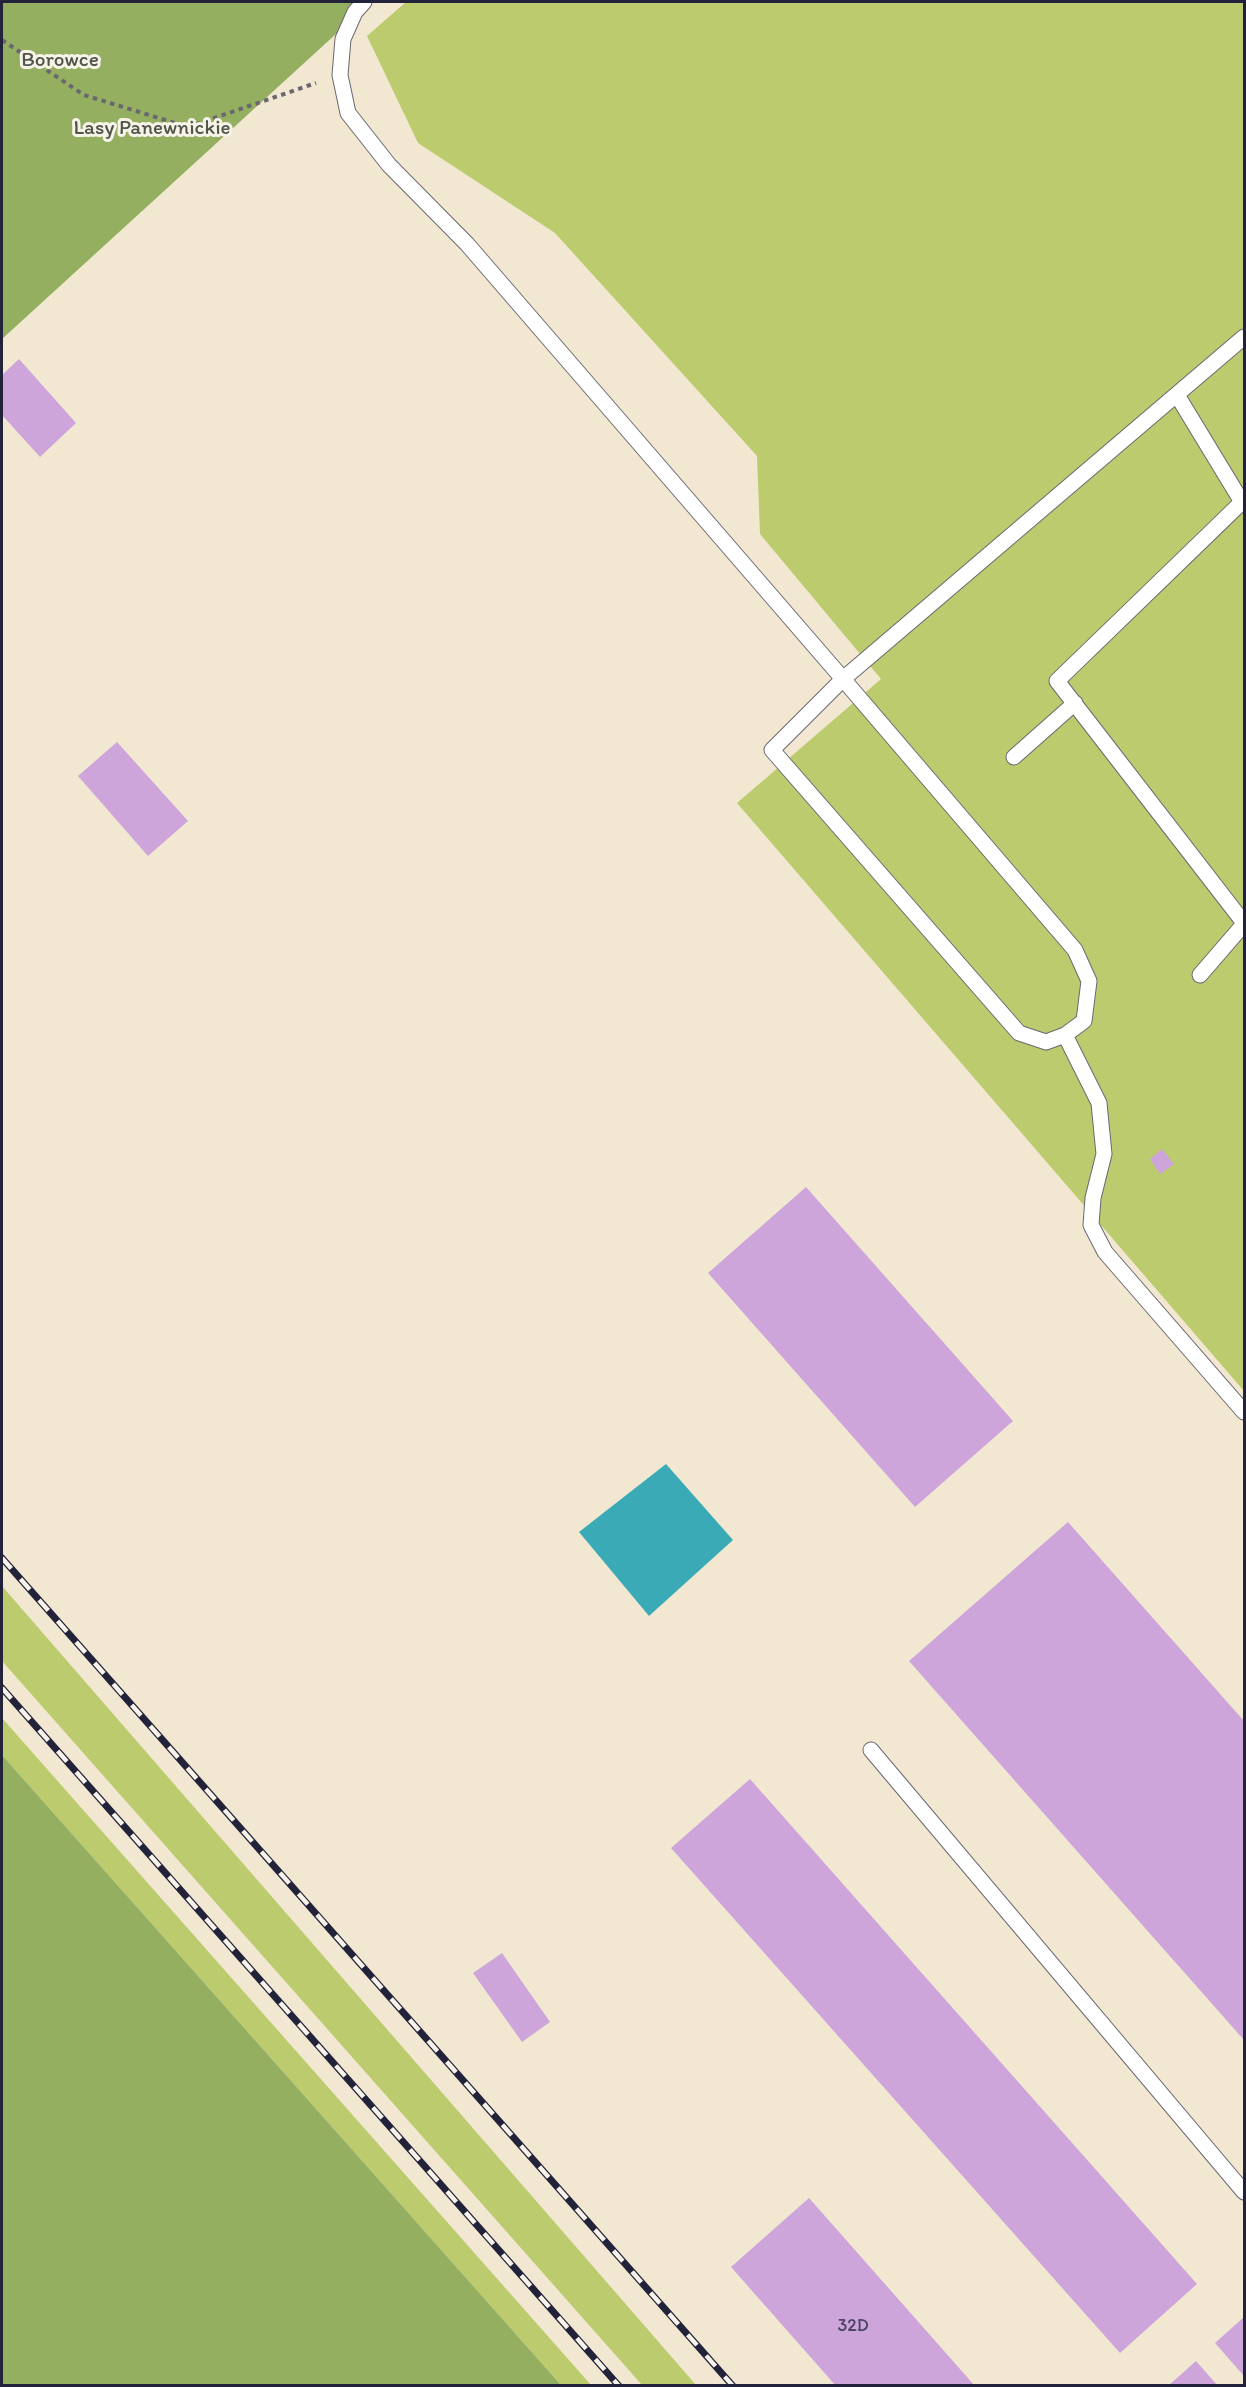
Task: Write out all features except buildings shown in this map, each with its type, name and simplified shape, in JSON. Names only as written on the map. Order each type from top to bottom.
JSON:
[{"type":"lane","points":[[363,2],[355,12],[343,39],[340,75],[348,112],[389,165],[467,244],[843,679],[1075,950],[1089,981],[1084,1021],[1065,1035],[1046,1042],[1019,1033],[772,750],[843,679],[1245,338]]},
{"type":"lane","points":[[1176,395],[1243,502],[1057,681],[1245,924],[1200,975]]},
{"type":"lane","points":[[1014,757],[1075,703]]},
{"type":"lane","points":[[1065,1035],[1099,1103],[1104,1154],[1093,1198],[1091,1225],[1105,1252],[1245,1412]]},
{"type":"lane","points":[[871,1750],[1245,2192]]},
{"type":"path","points":[[2,40],[84,95],[188,128],[340,75]]},
{"type":"green space","name":"Lasy Panewnickie","points":[[2,2],[371,2],[2,339]]},
{"type":"green space","points":[[406,2],[1244,2],[1244,1391],[737,803],[881,679],[760,534],[757,456],[555,233],[418,143],[367,36]]},
{"type":"green space","points":[[2,1586],[696,2385],[642,2385],[2,1661]]},
{"type":"green space","points":[[2,1718],[591,2385],[561,2385],[2,1755]]},
{"type":"green space","points":[[2,1755],[561,2385],[2,2385]]},
{"type":"water","points":[[666,1464],[733,1540],[649,1616],[579,1532]]},
{"type":"railway","points":[[2,1558],[733,2386]]},
{"type":"railway","points":[[2,1688],[619,2386]]},
{"type":"park label","name":"Borowce","points":[[60,61]]}]
